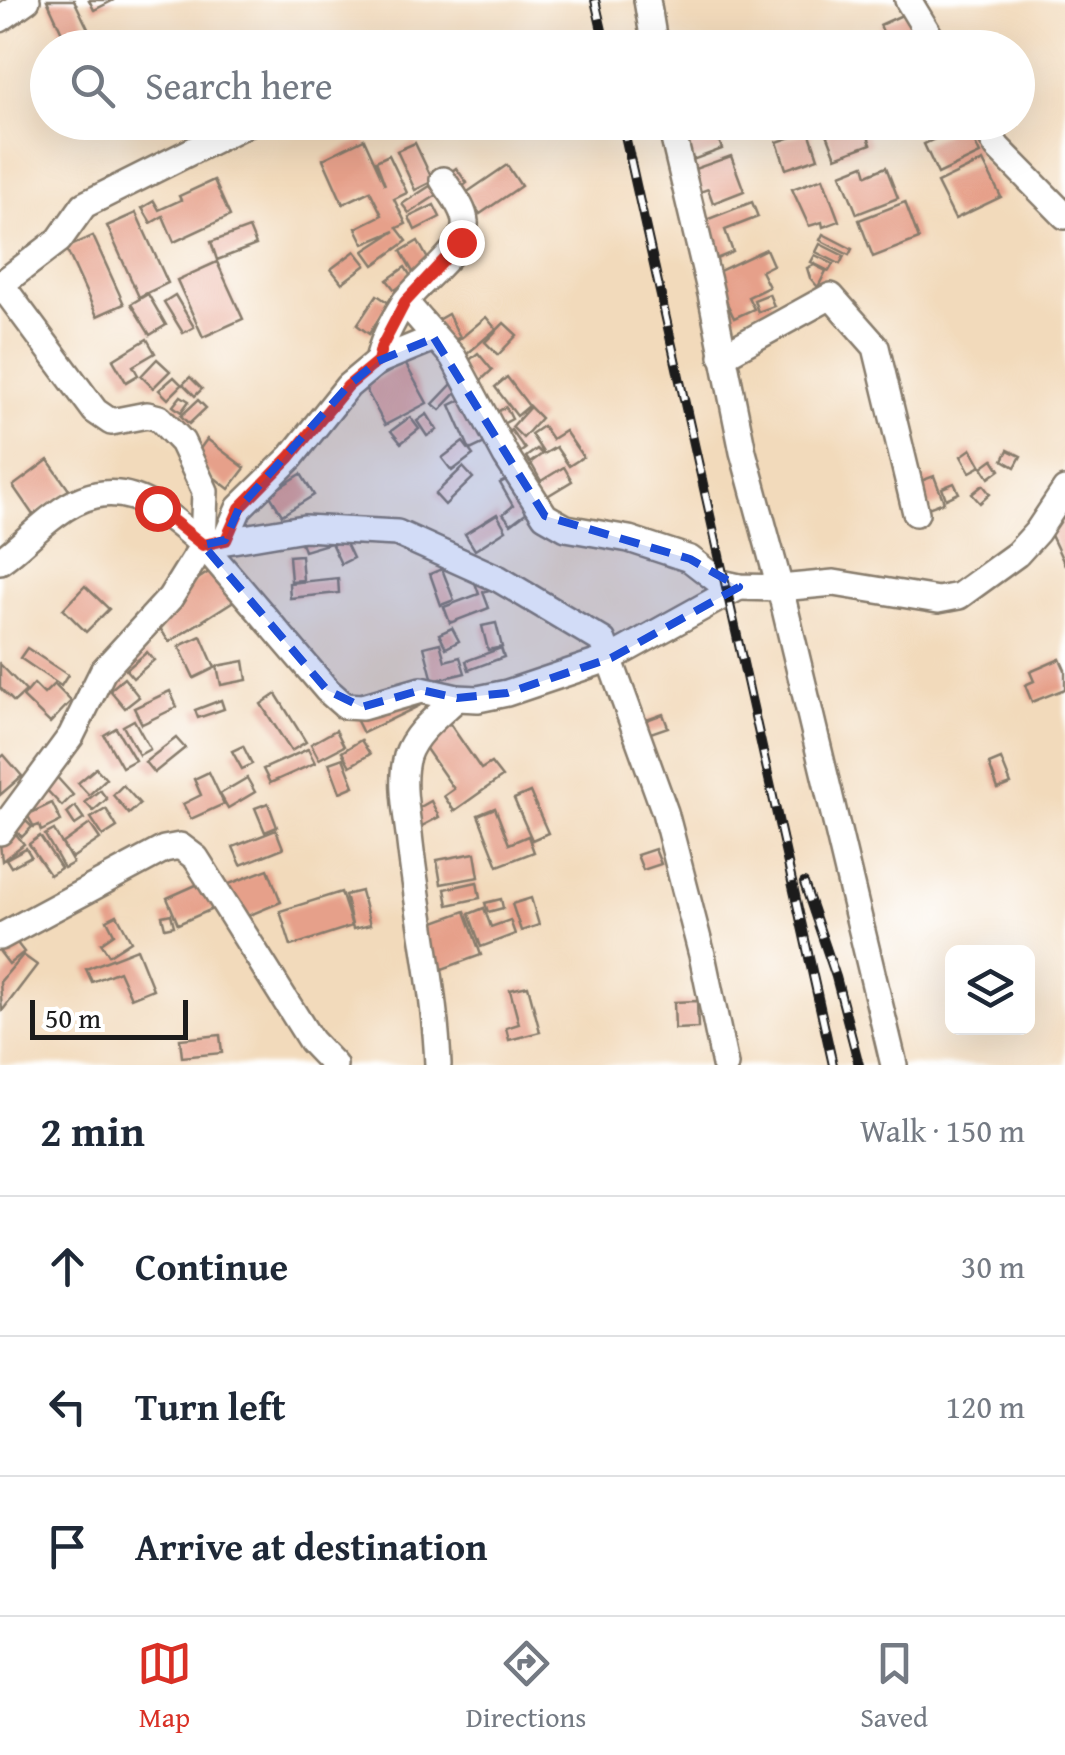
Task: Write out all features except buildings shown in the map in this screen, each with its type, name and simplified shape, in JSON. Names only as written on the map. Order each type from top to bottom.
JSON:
[{"type":"street","points":[[0,19],[27,0]]},
{"type":"street","points":[[646,0],[652,30]]},
{"type":"street","points":[[908,0],[926,30]]},
{"type":"street","points":[[214,140],[84,205],[59,240],[0,284],[95,411],[112,422],[147,415],[159,418],[182,442],[205,491],[214,543],[234,579],[293,654],[345,706],[362,708],[421,690],[478,699],[507,694],[611,658],[740,587]]},
{"type":"street","points":[[674,140],[711,294],[742,452],[780,588],[894,1065]]},
{"type":"street","points":[[994,140],[1065,216]]},
{"type":"street","points":[[378,361],[405,302],[461,242],[466,224],[460,206],[443,180]]},
{"type":"street","points":[[722,356],[831,296],[876,346],[916,512]]},
{"type":"street","points":[[405,302],[453,357],[506,456],[545,516],[566,528],[629,539],[690,559],[721,583],[780,588],[834,583],[938,600],[959,596],[1016,554],[1038,532],[1065,490]]},
{"type":"street","points":[[0,832],[71,736],[103,672],[170,598],[240,508],[290,457],[348,386],[378,361],[434,338]]},
{"type":"street","points":[[0,561],[56,514],[85,498],[112,492],[139,496],[214,543],[304,528],[397,534],[500,579],[603,641],[665,812],[702,955],[725,1065]]},
{"type":"street","points":[[438,1065],[405,795],[406,759],[416,738],[457,698]]},
{"type":"street","points":[[0,936],[164,848],[180,846],[196,858],[312,1041],[334,1065]]},
{"type":"highlighted area","points":[[434,338],[545,516],[690,559],[739,587],[611,658],[507,693],[457,698],[421,690],[362,707],[327,690],[203,545],[225,540],[239,508],[348,386],[378,361]]},
{"type":"railway","points":[[595,0],[602,30]]},
{"type":"railway","points":[[626,140],[833,1065]]},
{"type":"railway","points":[[804,883],[836,977],[859,1065]]},
{"type":"route","points":[[157,508],[203,545],[226,540],[240,508],[290,457],[348,386],[378,361],[405,302],[461,242]]}]
